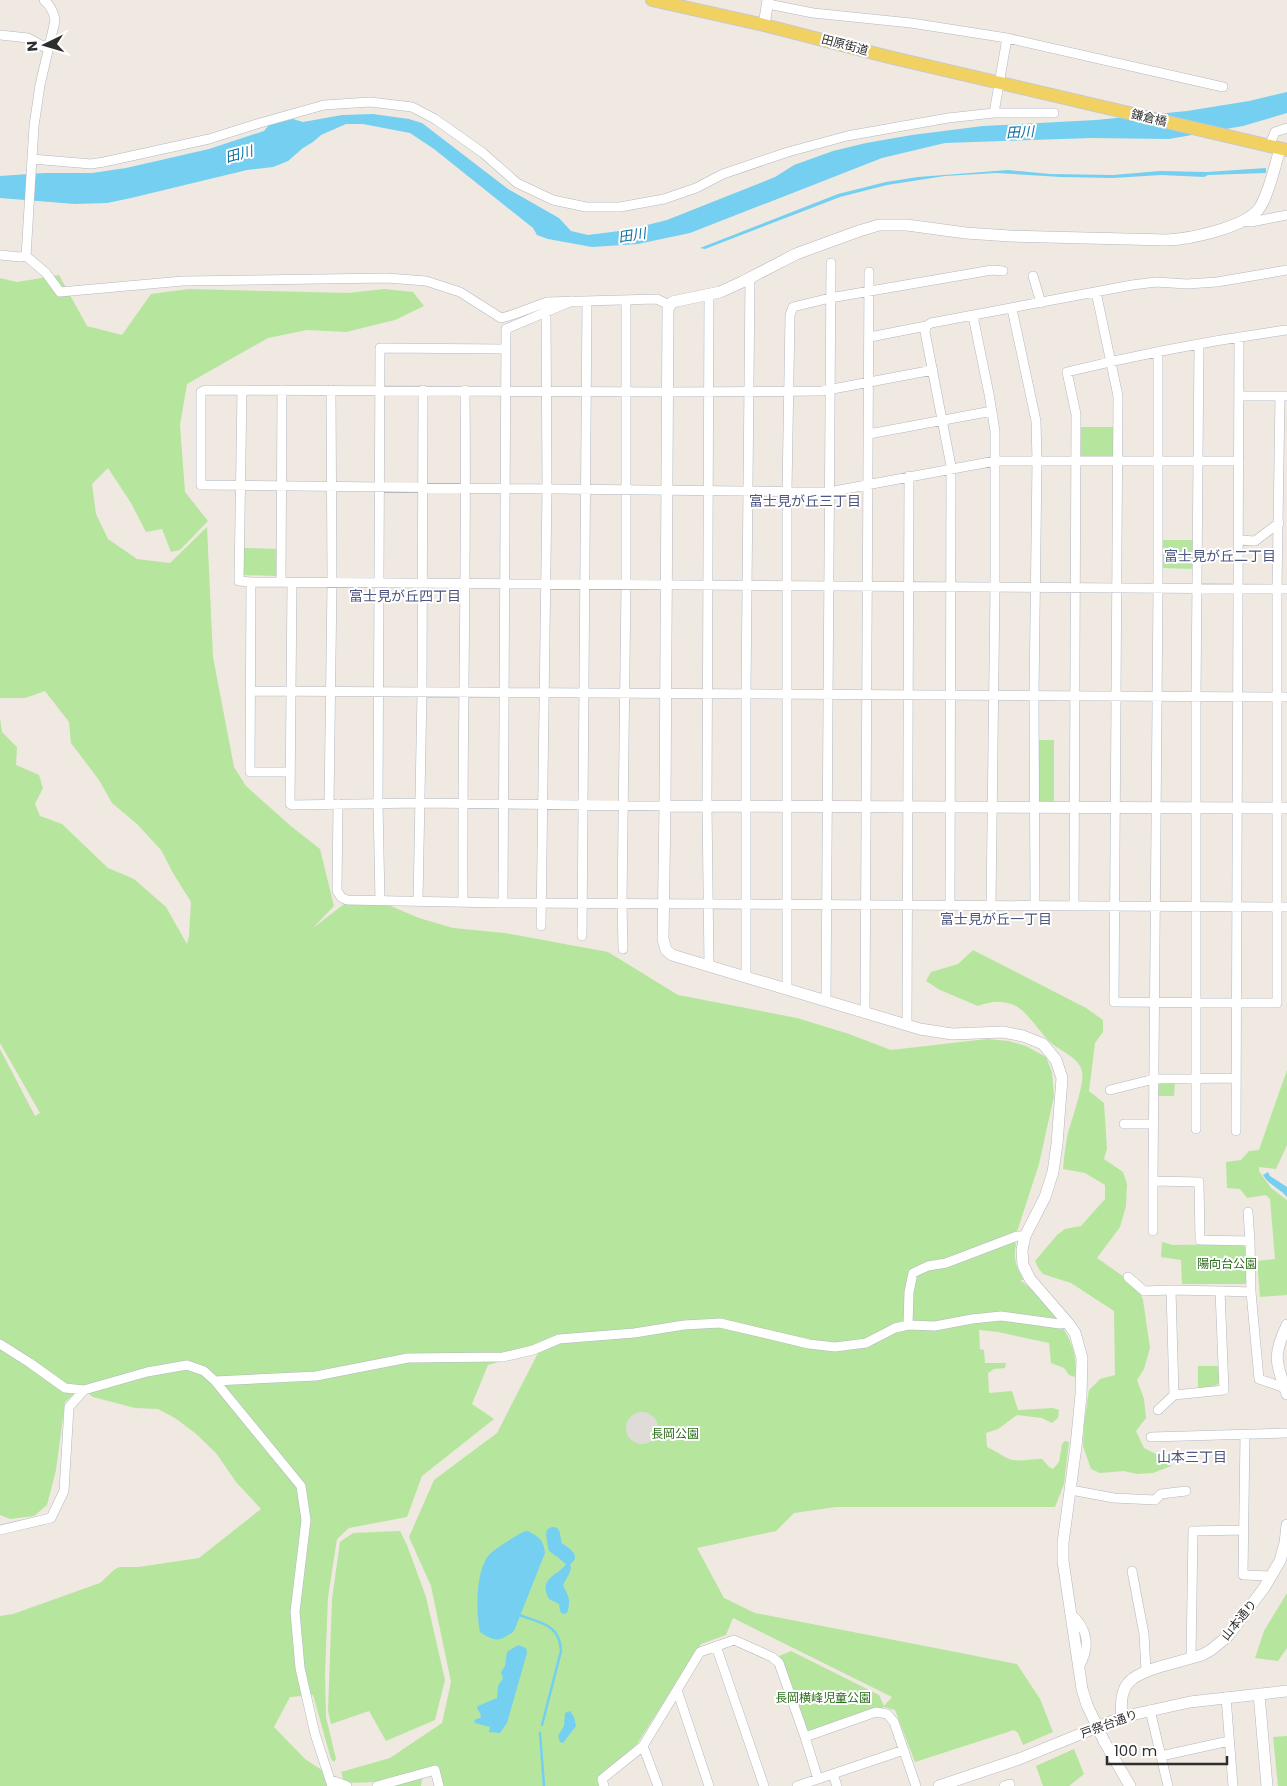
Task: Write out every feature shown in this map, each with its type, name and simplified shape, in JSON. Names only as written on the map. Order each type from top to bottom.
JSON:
[{"type":"main road","name":"田原街道","points":[[652,0],[675,3],[1038,92]]},
{"type":"main road","name":"鎌倉橋","points":[[1038,92],[1274,147]]},
{"type":"street","points":[[26,256],[32,161],[40,85],[55,21],[50,4],[44,0]]},
{"type":"street","points":[[764,25],[768,2],[812,14],[911,23],[1007,38],[1224,87]]},
{"type":"street","points":[[0,35],[28,38],[48,49]]},
{"type":"street","points":[[994,113],[1007,38]]},
{"type":"street","points":[[32,161],[92,164],[104,162],[209,140],[324,105],[370,102],[412,107],[436,119],[483,154],[517,183],[552,200],[586,207],[620,207],[664,199],[696,188],[723,174],[788,152],[847,136],[948,118],[994,113],[1054,113]]},
{"type":"street","points":[[1130,1786],[1104,1741],[1087,1706],[1082,1689],[1063,1561],[1063,1543],[1071,1490],[1081,1395],[1082,1364],[1079,1344],[1068,1322],[1030,1279],[1024,1265],[1022,1250],[1025,1236],[1045,1197],[1056,1154],[1062,1078],[1056,1060],[1043,1044],[1023,1036],[1003,1032],[952,1034],[920,1029],[672,955],[666,950],[663,939],[668,309],[672,302],[720,292],[782,260],[811,248],[880,226],[907,225],[966,233],[1010,236],[1167,240],[1204,235],[1243,221],[1258,210],[1264,200],[1275,132],[1287,128]]},
{"type":"street","points":[[1243,221],[1252,222],[1287,215]]},
{"type":"street","points":[[0,255],[20,258],[26,256]]},
{"type":"street","points":[[26,256],[46,273],[60,292],[183,281],[387,278],[426,282],[460,292],[501,318],[547,302],[657,299],[670,305]]},
{"type":"street","points":[[826,1001],[831,263]]},
{"type":"street","points":[[787,989],[787,491],[790,315],[793,306],[830,298],[992,270],[1003,271]]},
{"type":"street","points":[[870,337],[926,326],[931,323],[1156,282],[1187,284],[1217,282],[1287,270]]},
{"type":"street","points":[[866,1013],[869,272]]},
{"type":"street","points":[[1033,276],[1042,303]]},
{"type":"street","points":[[746,977],[746,694],[750,278]]},
{"type":"street","points":[[1096,292],[1118,396],[1114,1002],[1277,1003],[1277,907],[1282,808],[1277,697],[1277,589],[1282,524],[1283,396],[1240,396]]},
{"type":"street","points":[[708,966],[709,294]]},
{"type":"street","points":[[623,949],[626,300]]},
{"type":"street","points":[[503,902],[506,329],[572,301]]},
{"type":"street","points":[[582,936],[587,301]]},
{"type":"street","points":[[1012,308],[1036,421],[1035,906]]},
{"type":"street","points":[[541,926],[546,312]]},
{"type":"street","points":[[973,316],[995,431],[991,905]]},
{"type":"street","points":[[926,326],[925,332],[951,469],[950,905]]},
{"type":"street","points":[[1074,906],[1074,588],[1077,461],[1076,414],[1068,372],[1111,361],[1199,344],[1287,330]]},
{"type":"street","points":[[1236,1131],[1240,337]]},
{"type":"street","points":[[1196,1129],[1196,697],[1199,344]]},
{"type":"street","points":[[380,901],[378,583],[380,348],[506,349]]},
{"type":"street","points":[[1153,1231],[1158,352]]},
{"type":"street","points":[[933,370],[830,390],[749,392],[205,390],[201,392],[201,485],[829,492],[995,461],[1239,461]]},
{"type":"street","points":[[242,390],[239,581],[506,585],[1287,589]]},
{"type":"street","points":[[281,582],[282,390]]},
{"type":"street","points":[[331,390],[331,692],[337,892],[341,897],[347,900],[380,901],[542,903],[1287,907]]},
{"type":"street","points":[[418,901],[422,692],[423,390]]},
{"type":"street","points":[[464,902],[462,804],[466,488],[465,390]]},
{"type":"street","points":[[869,434],[992,411]]},
{"type":"street","points":[[907,1025],[909,476]]},
{"type":"street","points":[[1239,540],[1255,541],[1282,524]]},
{"type":"street","points":[[251,582],[250,772],[289,772]]},
{"type":"street","points":[[292,582],[289,772],[290,804],[292,806],[420,803],[624,806],[1282,808]]},
{"type":"street","points":[[250,691],[1287,697]]},
{"type":"street","points":[[1110,1090],[1154,1079],[1236,1078]]},
{"type":"street","points":[[1124,1124],[1153,1124]]},
{"type":"street","points":[[1153,1181],[1200,1182],[1200,1240],[1250,1241]]},
{"type":"street","points":[[1248,1212],[1252,1292],[1260,1378],[1286,1391]]},
{"type":"street","points":[[908,1325],[909,1292],[913,1273],[928,1266],[946,1263],[1017,1236],[1025,1236]]},
{"type":"street","points":[[1128,1277],[1144,1291],[1252,1292]]},
{"type":"street","points":[[1171,1290],[1174,1395]]},
{"type":"street","points":[[1158,1410],[1174,1395],[1224,1390],[1220,1291]]},
{"type":"street","points":[[215,1381],[316,1376],[408,1358],[503,1357],[532,1350],[559,1339],[634,1333],[684,1325],[720,1323],[809,1344],[835,1347],[866,1343],[895,1328],[908,1325],[934,1326],[1001,1316],[1060,1324],[1068,1322]]},
{"type":"street","points":[[1286,1391],[1276,1353],[1287,1325]]},
{"type":"street","points":[[0,1344],[65,1388],[84,1390],[147,1372],[187,1365],[204,1371],[215,1381],[301,1486],[306,1520],[295,1612],[300,1668],[315,1734],[332,1783],[347,1786]]},
{"type":"street","points":[[0,1530],[51,1518],[64,1491],[69,1407],[84,1390]]},
{"type":"street","points":[[1151,1437],[1287,1433]]},
{"type":"street","points":[[1245,1435],[1243,1575],[1271,1576]]},
{"type":"street","points":[[1071,1490],[1114,1498],[1156,1500],[1161,1494],[1186,1491]]},
{"type":"street","name":"山本通り","points":[[1122,1717],[1121,1701],[1123,1690],[1134,1676],[1211,1650],[1228,1636],[1280,1561],[1287,1525]]},
{"type":"street","points":[[1191,1658],[1193,1530],[1244,1530]]},
{"type":"street","points":[[1132,1571],[1144,1634],[1146,1671]]},
{"type":"street","points":[[604,1786],[602,1779],[644,1746],[700,1652],[734,1640],[772,1657],[779,1663],[818,1779]]},
{"type":"street","points":[[716,1646],[764,1786]]},
{"type":"street","points":[[677,1690],[709,1786]]},
{"type":"street","name":"戸祭台通り","points":[[939,1786],[1019,1759],[1122,1717],[1150,1710],[1226,1697],[1287,1691]]},
{"type":"street","points":[[1259,1694],[1266,1786]]},
{"type":"street","points":[[1226,1697],[1233,1786]]},
{"type":"street","points":[[1150,1710],[1168,1786]]},
{"type":"street","points":[[805,1737],[876,1712],[887,1714],[894,1722],[916,1786]]},
{"type":"street","points":[[1161,1756],[1229,1741]]},
{"type":"street","points":[[644,1746],[658,1786]]},
{"type":"street","points":[[797,1786],[904,1750]]},
{"type":"street","points":[[377,1786],[435,1770],[439,1786]]},
{"type":"street","points":[[833,1774],[837,1786]]},
{"type":"street","points":[[1004,1786],[1010,1784],[1010,1786]]},
{"type":"green space","points":[[59,275],[87,326],[122,335],[151,294],[189,289],[348,293],[384,289],[413,292],[424,306],[395,320],[346,332],[307,330],[268,338],[187,384],[180,425],[185,492],[208,521],[180,550],[171,552],[162,529],[146,532],[131,503],[108,468],[92,484],[96,514],[108,539],[137,559],[170,563],[207,527],[213,657],[234,767],[246,786],[320,849],[334,906],[313,928],[348,901],[386,904],[419,918],[453,928],[505,933],[608,952],[678,995],[797,1018],[849,1034],[891,1050],[987,1039],[1009,1041],[1026,1046],[1046,1057],[1052,1072],[1054,1096],[1039,1164],[1014,1241],[1016,1244],[1015,1258],[1017,1267],[1024,1280],[1020,1280],[1044,1303],[1065,1331],[1075,1357],[1075,1377],[1069,1375],[1064,1368],[1051,1363],[1049,1343],[998,1332],[979,1330],[980,1349],[984,1350],[985,1363],[1006,1363],[1005,1368],[994,1369],[988,1373],[989,1393],[1012,1391],[1018,1410],[1053,1408],[1059,1410],[1058,1418],[1052,1423],[1042,1418],[1017,1415],[998,1429],[986,1433],[987,1447],[1003,1456],[1014,1460],[1042,1459],[1053,1469],[1059,1462],[1062,1444],[1065,1441],[1069,1442],[1064,1484],[1055,1507],[836,1507],[794,1513],[776,1531],[697,1548],[724,1598],[755,1613],[1017,1664],[1040,1699],[1053,1732],[1023,1745],[1018,1733],[1014,1730],[915,1762],[895,1710],[884,1707],[805,1733],[779,1656],[791,1651],[879,1695],[884,1706],[892,1697],[733,1618],[726,1635],[701,1644],[637,1744],[597,1780],[599,1786],[442,1786],[436,1766],[379,1781],[344,1782],[341,1772],[390,1758],[442,1723],[451,1682],[431,1586],[409,1537],[434,1480],[497,1433],[538,1353],[556,1345],[488,1365],[472,1404],[494,1419],[422,1476],[407,1517],[349,1528],[337,1539],[328,1597],[325,1673],[326,1717],[336,1759],[334,1762],[331,1759],[313,1695],[290,1697],[274,1727],[305,1759],[346,1786],[0,1786],[0,1616],[13,1614],[100,1583],[115,1569],[120,1567],[139,1567],[199,1558],[261,1509],[236,1482],[216,1453],[195,1433],[175,1418],[158,1409],[135,1408],[93,1397],[81,1388],[65,1402],[56,1470],[47,1505],[34,1516],[10,1519],[0,1515],[0,1049],[35,1116],[40,1113],[0,1043],[0,718],[2,732],[17,747],[16,765],[39,775],[43,788],[35,804],[40,816],[62,824],[108,868],[134,879],[166,907],[187,944],[191,902],[161,850],[137,824],[112,803],[99,780],[71,743],[69,722],[45,691],[25,698],[0,698],[0,278],[17,282]]},
{"type":"green space","points":[[1080,427],[1113,427],[1113,456],[1080,456]]},
{"type":"green space","points":[[1162,540],[1194,540],[1194,569],[1162,568]]},
{"type":"green space","points":[[244,548],[277,549],[277,576],[243,575]]},
{"type":"green space","points":[[1037,740],[1054,740],[1054,801],[1040,801],[1037,799]]},
{"type":"green space","points":[[973,950],[1086,1008],[1103,1020],[1103,1032],[1095,1043],[1089,1091],[1104,1103],[1107,1149],[1104,1159],[1123,1172],[1127,1184],[1126,1206],[1120,1227],[1097,1258],[1137,1286],[1143,1300],[1150,1348],[1144,1369],[1137,1380],[1144,1399],[1146,1418],[1136,1431],[1144,1448],[1160,1456],[1170,1456],[1173,1460],[1171,1466],[1153,1473],[1137,1474],[1124,1471],[1100,1473],[1091,1469],[1083,1446],[1084,1424],[1089,1390],[1100,1379],[1115,1375],[1114,1311],[1071,1283],[1043,1274],[1035,1261],[1057,1235],[1065,1229],[1081,1226],[1105,1199],[1105,1185],[1085,1173],[1063,1169],[1067,1138],[1077,1104],[1082,1071],[1077,1061],[1053,1045],[1026,1014],[1016,1006],[998,1002],[978,1006],[940,990],[926,981],[931,972],[958,964]]},
{"type":"green space","points":[[1287,1070],[1287,1145],[1276,1169],[1259,1167],[1259,1171],[1271,1188],[1287,1200],[1287,1295],[1260,1297],[1257,1261],[1275,1259],[1270,1199],[1266,1195],[1247,1198],[1240,1189],[1227,1188],[1226,1162],[1241,1160],[1249,1151],[1259,1150]]},
{"type":"green space","points":[[1175,1081],[1174,1096],[1157,1096],[1157,1086],[1161,1082]]},
{"type":"green space","name":"陽向台公園","points":[[1162,1242],[1173,1245],[1242,1244],[1246,1248],[1249,1280],[1245,1284],[1182,1284],[1181,1260],[1161,1257]]},
{"type":"green space","points":[[1198,1366],[1219,1366],[1220,1382],[1215,1386],[1198,1389]]},
{"type":"green space","points":[[400,1531],[426,1597],[445,1680],[435,1720],[386,1741],[369,1711],[331,1724],[328,1711],[332,1599],[340,1542],[353,1533]]},
{"type":"green space","points":[[1287,1593],[1287,1648],[1278,1661],[1255,1658],[1264,1631]]},
{"type":"green space","points":[[1287,1736],[1287,1786],[1278,1786],[1273,1737]]},
{"type":"green space","points":[[1074,1749],[1084,1774],[1069,1786],[1043,1786],[1036,1766]]},
{"type":"green space","points":[[423,1773],[421,1786],[377,1786]]},
{"type":"shaded area","points":[[642,1412],[654,1416],[658,1428],[654,1440],[642,1444],[630,1440],[626,1428],[630,1416]]},
{"type":"water","name":"田川","points":[[1287,92],[1287,113],[1243,126],[1169,139],[1092,138],[945,143],[882,158],[690,233],[638,244],[592,247],[548,239],[537,235],[533,228],[434,149],[410,133],[363,124],[346,124],[321,135],[288,161],[273,167],[247,170],[107,203],[75,204],[0,198],[0,176],[44,173],[92,173],[126,168],[209,149],[264,131],[269,125],[293,119],[303,122],[342,115],[373,114],[409,119],[422,123],[508,189],[559,218],[571,231],[588,235],[627,230],[667,220],[775,177],[794,165],[833,151],[866,143],[983,126],[1096,120],[1187,111],[1249,101]]},
{"type":"water","points":[[1266,168],[1266,173],[1208,175],[1204,177],[1161,175],[1113,178],[1061,177],[996,173],[945,176],[887,185],[840,197],[705,249],[700,248],[838,194],[886,182],[918,177],[1008,170],[1050,174],[1113,175],[1160,171],[1207,172]]},
{"type":"water","points":[[1268,1172],[1270,1176],[1287,1187],[1287,1197],[1265,1178],[1263,1175]]},
{"type":"water","points":[[528,1531],[540,1539],[545,1553],[514,1631],[501,1639],[490,1638],[480,1632],[478,1591],[482,1569],[491,1553],[523,1532]]},
{"type":"water","points":[[568,1557],[571,1570],[563,1586],[568,1596],[569,1605],[567,1613],[563,1614],[560,1611],[559,1604],[549,1599],[546,1584],[549,1579],[563,1568],[567,1563]]},
{"type":"water","points":[[518,1645],[526,1648],[527,1653],[507,1723],[500,1733],[489,1732],[490,1727],[475,1723],[474,1720],[480,1718],[481,1715],[477,1708],[497,1698],[498,1686],[503,1678],[501,1672],[505,1666],[507,1652]]},
{"type":"water","points":[[570,1711],[576,1726],[563,1743],[560,1742],[558,1736],[564,1726],[565,1713]]},
{"type":"waterway","points":[[553,1534],[555,1547],[568,1557]]},
{"type":"waterway","points":[[519,1615],[548,1626],[557,1635],[560,1642],[561,1651],[542,1725]]},
{"type":"waterway","points":[[540,1733],[544,1786]]},
{"type":"district","name":"富士見が丘三丁目","points":[[805,501]]},
{"type":"district","name":"富士見が丘二丁目","points":[[1220,556]]},
{"type":"district","name":"富士見が丘四丁目","points":[[405,596]]},
{"type":"district","name":"富士見が丘一丁目","points":[[996,919]]},
{"type":"district","name":"山本三丁目","points":[[1192,1457]]},
{"type":"park label","name":"長岡公園","points":[[675,1434]]},
{"type":"park label","name":"長岡横峰児童公園","points":[[823,1698]]}]
